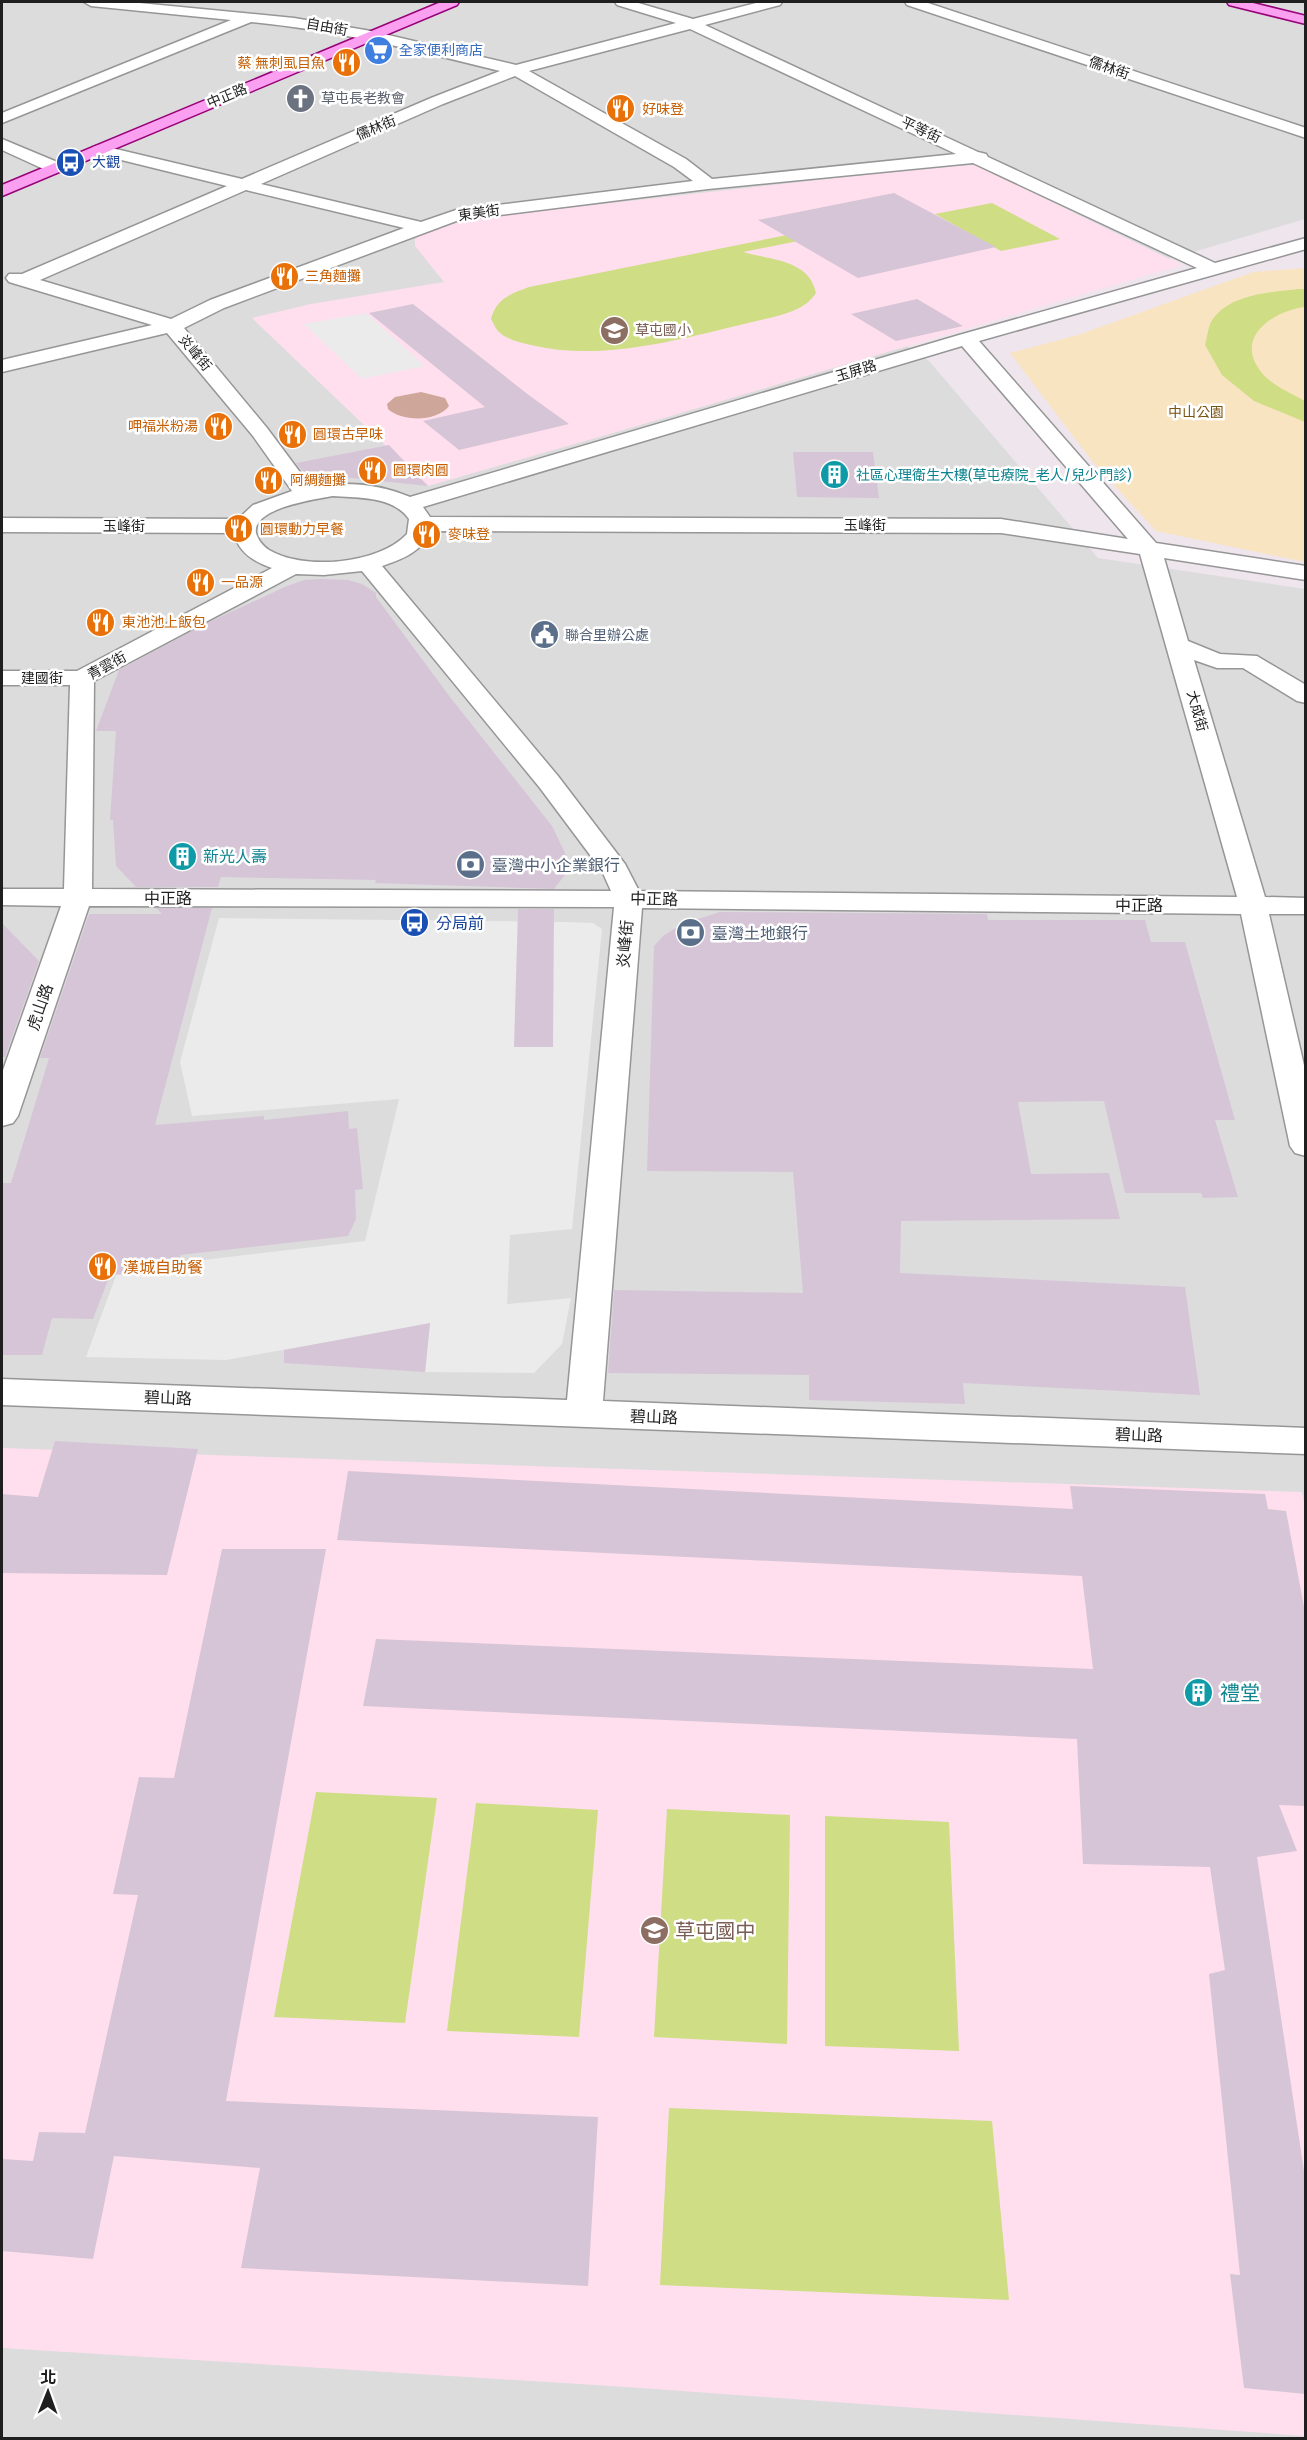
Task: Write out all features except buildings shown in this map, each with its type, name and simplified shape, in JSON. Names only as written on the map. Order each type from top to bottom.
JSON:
[{"type":"main road","name":"中正路","points":[[2,191],[452,2]]},
{"type":"main road","points":[[1234,2],[1305,20]]},
{"type":"main road","points":[[1264,2],[1305,12]]},
{"type":"street","name":"自由街","points":[[91,2],[294,22],[371,35],[516,70],[680,163],[708,184]]},
{"type":"street","name":"平等街","points":[[622,2],[690,23],[980,157],[1215,270]]},
{"type":"street","name":"儒林街","points":[[24,280],[437,101],[516,70],[775,2]]},
{"type":"street","name":"儒林街","points":[[912,2],[1305,134]]},
{"type":"street","points":[[2,118],[250,17],[267,7]]},
{"type":"street","points":[[2,144],[56,168]]},
{"type":"street","points":[[99,150],[421,227]]},
{"type":"street","name":"東美街","points":[[2,366],[172,326],[217,304],[456,215],[708,184],[980,157]]},
{"type":"street","name":"玉屏路","points":[[407,505],[966,339],[1305,243]]},
{"type":"street","name":"炎峰街","points":[[2,276],[24,280],[140,314],[172,326],[260,432],[305,493]]},
{"type":"street","name":"大成街","points":[[966,339],[1150,550],[1254,905],[1305,1146]]},
{"type":"street","points":[[333,490],[362,491],[387,496],[407,505],[417,514],[422,524],[418,536],[408,547],[368,564],[343,568],[293,566],[270,560],[253,550],[245,539],[246,526],[253,516],[266,507],[305,493],[333,490]]},
{"type":"street","name":"玉峰街","points":[[422,524],[1001,526],[1305,573]]},
{"type":"street","name":"玉峰街","points":[[2,525],[246,526]]},
{"type":"street","name":"炎峰街","points":[[368,564],[549,782],[615,870],[629,899],[584,1414]]},
{"type":"street","name":"青雲街","points":[[78,898],[82,678],[293,566]]},
{"type":"street","points":[[1178,645],[1217,661],[1248,662],[1305,696]]},
{"type":"street","name":"建國街","points":[[2,678],[82,678]]},
{"type":"street","name":"中正路","points":[[2,897],[629,899],[1305,906]]},
{"type":"street","name":"虎山路","points":[[2,1116],[78,898]]},
{"type":"street","name":"碧山路","points":[[2,1392],[1305,1441]]},
{"type":"shaded area","points":[[2,2],[1305,2],[1305,219],[1183,255],[887,332],[929,361],[1098,558],[1305,589],[1305,2438],[2,2438]]},
{"type":"shaded area","name":"草屯國小","points":[[975,165],[1182,265],[428,486],[252,318],[311,304],[444,282],[415,246],[415,239],[423,232],[438,225],[459,220],[934,167]]},
{"type":"shaded area","points":[[366,313],[425,366],[362,379],[304,324]]},
{"type":"shaded area","points":[[421,392],[445,398],[449,406],[436,415],[419,418],[402,416],[388,409],[387,404],[395,397]]},
{"type":"shaded area","points":[[219,918],[565,922],[593,923],[602,929],[572,1229],[510,1235],[507,1304],[571,1298],[562,1344],[534,1373],[425,1372],[430,1324],[226,1360],[86,1357],[118,1270],[365,1241],[399,1099],[192,1116],[180,1062]]},
{"type":"shaded area","name":"草屯國中","points":[[2,1448],[1302,1492],[1306,1513],[1305,2436],[627,2387],[2,2348]]},
{"type":"green space","points":[[992,203],[1060,239],[1001,251],[935,214]]},
{"type":"green space","points":[[837,225],[848,231],[743,252],[797,267],[812,282],[816,293],[808,302],[774,317],[653,344],[591,351],[561,350],[518,342],[501,334],[491,319],[500,302],[529,287]]},
{"type":"green space","name":"中山公園","points":[[1305,268],[1305,562],[1156,531],[1092,461],[1010,353],[1081,334],[1253,272]]},
{"type":"green space","points":[[1305,289],[1305,307],[1283,313],[1263,325],[1252,343],[1252,354],[1266,378],[1305,401],[1305,422],[1254,401],[1222,375],[1205,345],[1211,322],[1228,305],[1250,296]]},
{"type":"green space","points":[[316,1792],[437,1798],[405,2023],[274,2017]]},
{"type":"green space","points":[[476,1803],[598,1810],[579,2037],[447,2031]]},
{"type":"green space","points":[[667,1809],[790,1815],[787,2044],[654,2037]]},
{"type":"green space","points":[[825,1816],[949,1822],[959,2051],[825,2046]]},
{"type":"green space","points":[[669,2108],[992,2121],[1009,2300],[660,2285]]},
{"type":"place","name":"全家便利商店","points":[[378,50]]},
{"type":"place","name":"蔡 無刺虱目魚","points":[[346,63]]},
{"type":"place","name":"草屯長老教會","points":[[300,98]]},
{"type":"place","name":"好味登","points":[[621,109]]},
{"type":"place","name":"大觀","points":[[71,162]]},
{"type":"place","name":"三角麵攤","points":[[284,276]]},
{"type":"place","name":"草屯國小","points":[[614,330]]},
{"type":"place","name":"呷福米粉湯","points":[[219,426]]},
{"type":"place","name":"圓環古早味","points":[[292,434]]},
{"type":"place","name":"圓環肉圓","points":[[372,470]]},
{"type":"place","name":"社區心理衛生大樓(草屯療院_老人/兒少門診)","points":[[835,475]]},
{"type":"place","name":"阿綢麵攤","points":[[269,480]]},
{"type":"place","name":"圓環動力早餐","points":[[239,529]]},
{"type":"place","name":"麥味登","points":[[427,534]]},
{"type":"place","name":"一品源","points":[[200,582]]},
{"type":"place","name":"東池池上飯包","points":[[101,622]]},
{"type":"place","name":"聯合里辦公處","points":[[544,635]]},
{"type":"place","name":"新光人壽","points":[[182,856]]},
{"type":"place","name":"臺灣中小企業銀行","points":[[471,865]]},
{"type":"place","name":"分局前","points":[[415,923]]},
{"type":"place","name":"臺灣土地銀行","points":[[691,933]]},
{"type":"place","name":"漢城自助餐","points":[[102,1267]]},
{"type":"place","name":"禮堂","points":[[1199,1693]]},
{"type":"place","name":"草屯國中","points":[[654,1931]]}]
